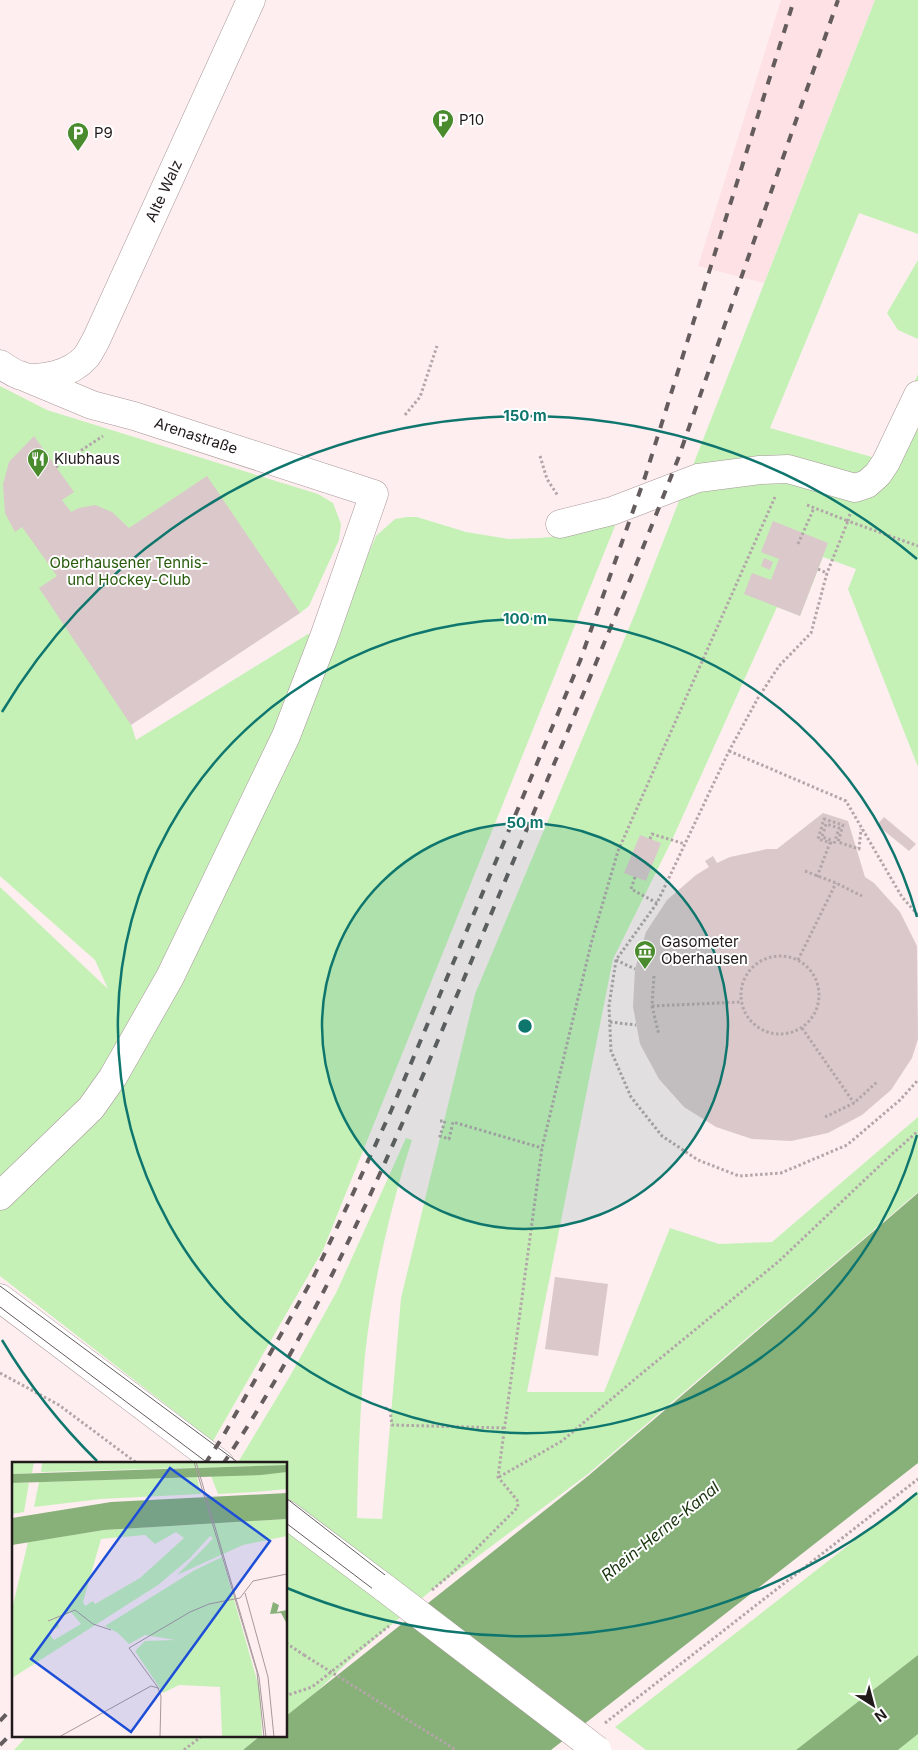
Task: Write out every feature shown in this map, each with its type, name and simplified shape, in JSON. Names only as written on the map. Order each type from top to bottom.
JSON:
[{"type":"street","name":"Alte Walz","points":[[65,371],[82,361],[88,355],[96,340],[251,0]]},
{"type":"street","name":"Arenastraße","points":[[10,370],[38,377],[65,371]]},
{"type":"street","name":"Arenastraße","points":[[0,1196],[91,1108],[113,1076],[170,977],[286,736],[324,637],[374,494],[259,466],[134,416],[92,405],[10,370]]},
{"type":"street","points":[[570,521],[612,511],[698,478],[760,470],[788,469],[855,488],[862,486],[878,474],[886,462],[918,395]]},
{"type":"street","points":[[2,1299],[217,1462]]},
{"type":"street","points":[[288,1516],[386,1589],[600,1738]]},
{"type":"path","points":[[405,415],[420,397],[437,346]]},
{"type":"path","points":[[56,467],[134,416]]},
{"type":"path","points":[[540,456],[547,479],[570,521]]},
{"type":"path","points":[[517,1500],[498,1478],[542,1148],[592,940],[618,851],[788,469]]},
{"type":"path","points":[[862,486],[827,573],[810,633],[779,666],[758,698],[729,751],[657,903],[616,960],[609,1006],[611,1051],[631,1097],[662,1136],[698,1160],[739,1176],[781,1173],[847,1145],[900,1100],[918,1080]]},
{"type":"path","points":[[799,502],[918,546]]},
{"type":"path","points":[[798,544],[814,508]]},
{"type":"path","points":[[818,569],[827,573]]},
{"type":"path","points":[[729,751],[846,801],[902,897],[918,915]]},
{"type":"path","points":[[817,877],[828,849],[831,840],[822,837],[826,824],[839,828],[834,844],[826,842],[818,839],[824,819],[844,825],[838,842],[859,849],[862,828]]},
{"type":"path","points":[[650,839],[652,834],[685,844]]},
{"type":"path","points":[[805,871],[862,896]]},
{"type":"path","points":[[635,877],[631,889],[657,903]]},
{"type":"path","points":[[798,960],[836,883]]},
{"type":"path","points":[[774,956],[798,960],[807,966],[813,974],[819,993],[815,1013],[802,1028],[786,1034],[760,1029],[748,1017],[741,1002],[741,989],[745,977],[762,960],[774,956]]},
{"type":"path","points":[[616,960],[635,969]]},
{"type":"path","points":[[654,976],[652,1006],[659,1035]]},
{"type":"path","points":[[652,1006],[741,1002]]},
{"type":"path","points":[[610,1022],[636,1025]]},
{"type":"path","points":[[802,1028],[854,1103]]},
{"type":"path","points":[[825,1118],[854,1103],[877,1082]]},
{"type":"path","points":[[440,1121],[444,1121],[440,1136],[449,1139],[453,1122],[542,1148]]},
{"type":"path","points":[[498,1478],[562,1441],[640,1374],[778,1262],[891,1154],[918,1131]]},
{"type":"path","points":[[0,1374],[59,1405],[135,1462]]},
{"type":"path","points":[[385,1408],[390,1410],[392,1425],[505,1428]]},
{"type":"path","points":[[600,1738],[918,1479]]},
{"type":"path","points":[[288,1644],[456,1750]]},
{"type":"path","points":[[184,1750],[199,1738]]},
{"type":"shaded area","points":[[781,0],[875,0],[764,283],[698,266]]},
{"type":"green space","points":[[875,0],[918,0],[918,234],[859,213],[770,428],[879,459],[918,374],[918,767],[848,589],[856,569],[823,557],[800,616],[777,607],[672,840],[613,959],[527,1392],[604,1392],[670,1228],[719,1244],[772,1242],[918,1117],[918,1192],[588,1474],[434,1588],[313,1695],[288,1714],[288,1462],[238,1462],[290,1376],[337,1291],[406,1138],[412,1140],[396,1192],[378,1273],[368,1328],[363,1375],[357,1518],[382,1519],[401,1298],[475,994],[634,616]]},
{"type":"green space","points":[[918,260],[918,339],[898,330],[887,313]]},
{"type":"green space","name":"Oberhausener Tennis- und Hockey-Club","points":[[0,386],[47,410],[318,494],[333,503],[341,524],[339,540],[309,606],[131,724],[136,740],[308,634],[338,641],[364,564],[376,536],[395,519],[417,517],[466,532],[509,539],[574,535],[617,521],[323,1250],[213,1441],[0,1276],[0,887],[108,989],[95,960],[0,876]]},
{"type":"green space","points":[[918,1491],[918,1655],[796,1750],[646,1750],[615,1727]]},
{"type":"green space","points":[[918,1734],[918,1750],[898,1750]]},
{"type":"green space","points":[[25,1738],[258,1738],[243,1750],[14,1750]]},
{"type":"water","name":"Rhein-Herne-Kanal","points":[[918,1193],[918,1463],[551,1750],[243,1750],[258,1738],[288,1738],[288,1714],[588,1476]]},
{"type":"water","points":[[918,1655],[918,1734],[898,1750],[796,1750]]},
{"type":"building","points":[[34,436],[74,492],[62,500],[71,512],[79,508],[95,505],[112,512],[129,528],[207,476],[300,613],[131,725],[39,588],[57,576],[22,527],[15,532],[5,513],[3,484],[9,462]]},
{"type":"building","points":[[773,521],[828,543],[800,616],[744,594],[752,573],[771,580],[779,559],[761,552]]},
{"type":"building","points":[[764,558],[773,562],[770,570],[761,566]]},
{"type":"building","name":"Gasometer Oberhausen","points":[[823,813],[848,821],[865,877],[874,883],[900,912],[917,946],[918,1039],[912,1058],[891,1090],[862,1115],[828,1133],[791,1141],[752,1139],[716,1127],[684,1107],[659,1079],[640,1044],[633,1007],[635,969],[646,932],[667,900],[696,875],[709,867],[705,861],[713,856],[717,863],[730,857],[767,849],[777,849]]},
{"type":"building","points":[[884,817],[916,844],[909,851],[877,825]]},
{"type":"building","points":[[640,835],[661,843],[646,881],[624,873]]},
{"type":"building","points":[[555,1277],[608,1284],[598,1356],[545,1349]]},
{"type":"tram line","points":[[0,1286],[237,1462]]},
{"type":"tram line","points":[[0,1307],[206,1462]]},
{"type":"tram line","points":[[288,1500],[610,1750]]},
{"type":"tram line","points":[[288,1525],[585,1750]]},
{"type":"railway","points":[[206,1462],[222,1438],[313,1278],[350,1200],[391,1111],[580,661],[645,477],[794,0]]},
{"type":"railway","points":[[224,1462],[261,1405],[296,1344],[328,1282],[388,1155],[471,962],[602,648],[678,459],[838,0]]},
{"type":"railway","points":[[0,1721],[12,1708]]},
{"type":"railway","points":[[0,1745],[12,1733]]},
{"type":"place","name":"P10","points":[[443,139]]},
{"type":"place","name":"P9","points":[[78,152]]},
{"type":"place","name":"Klubhaus","points":[[38,478]]},
{"type":"place","name":"Gasometer Oberhausen","points":[[645,970]]}]
